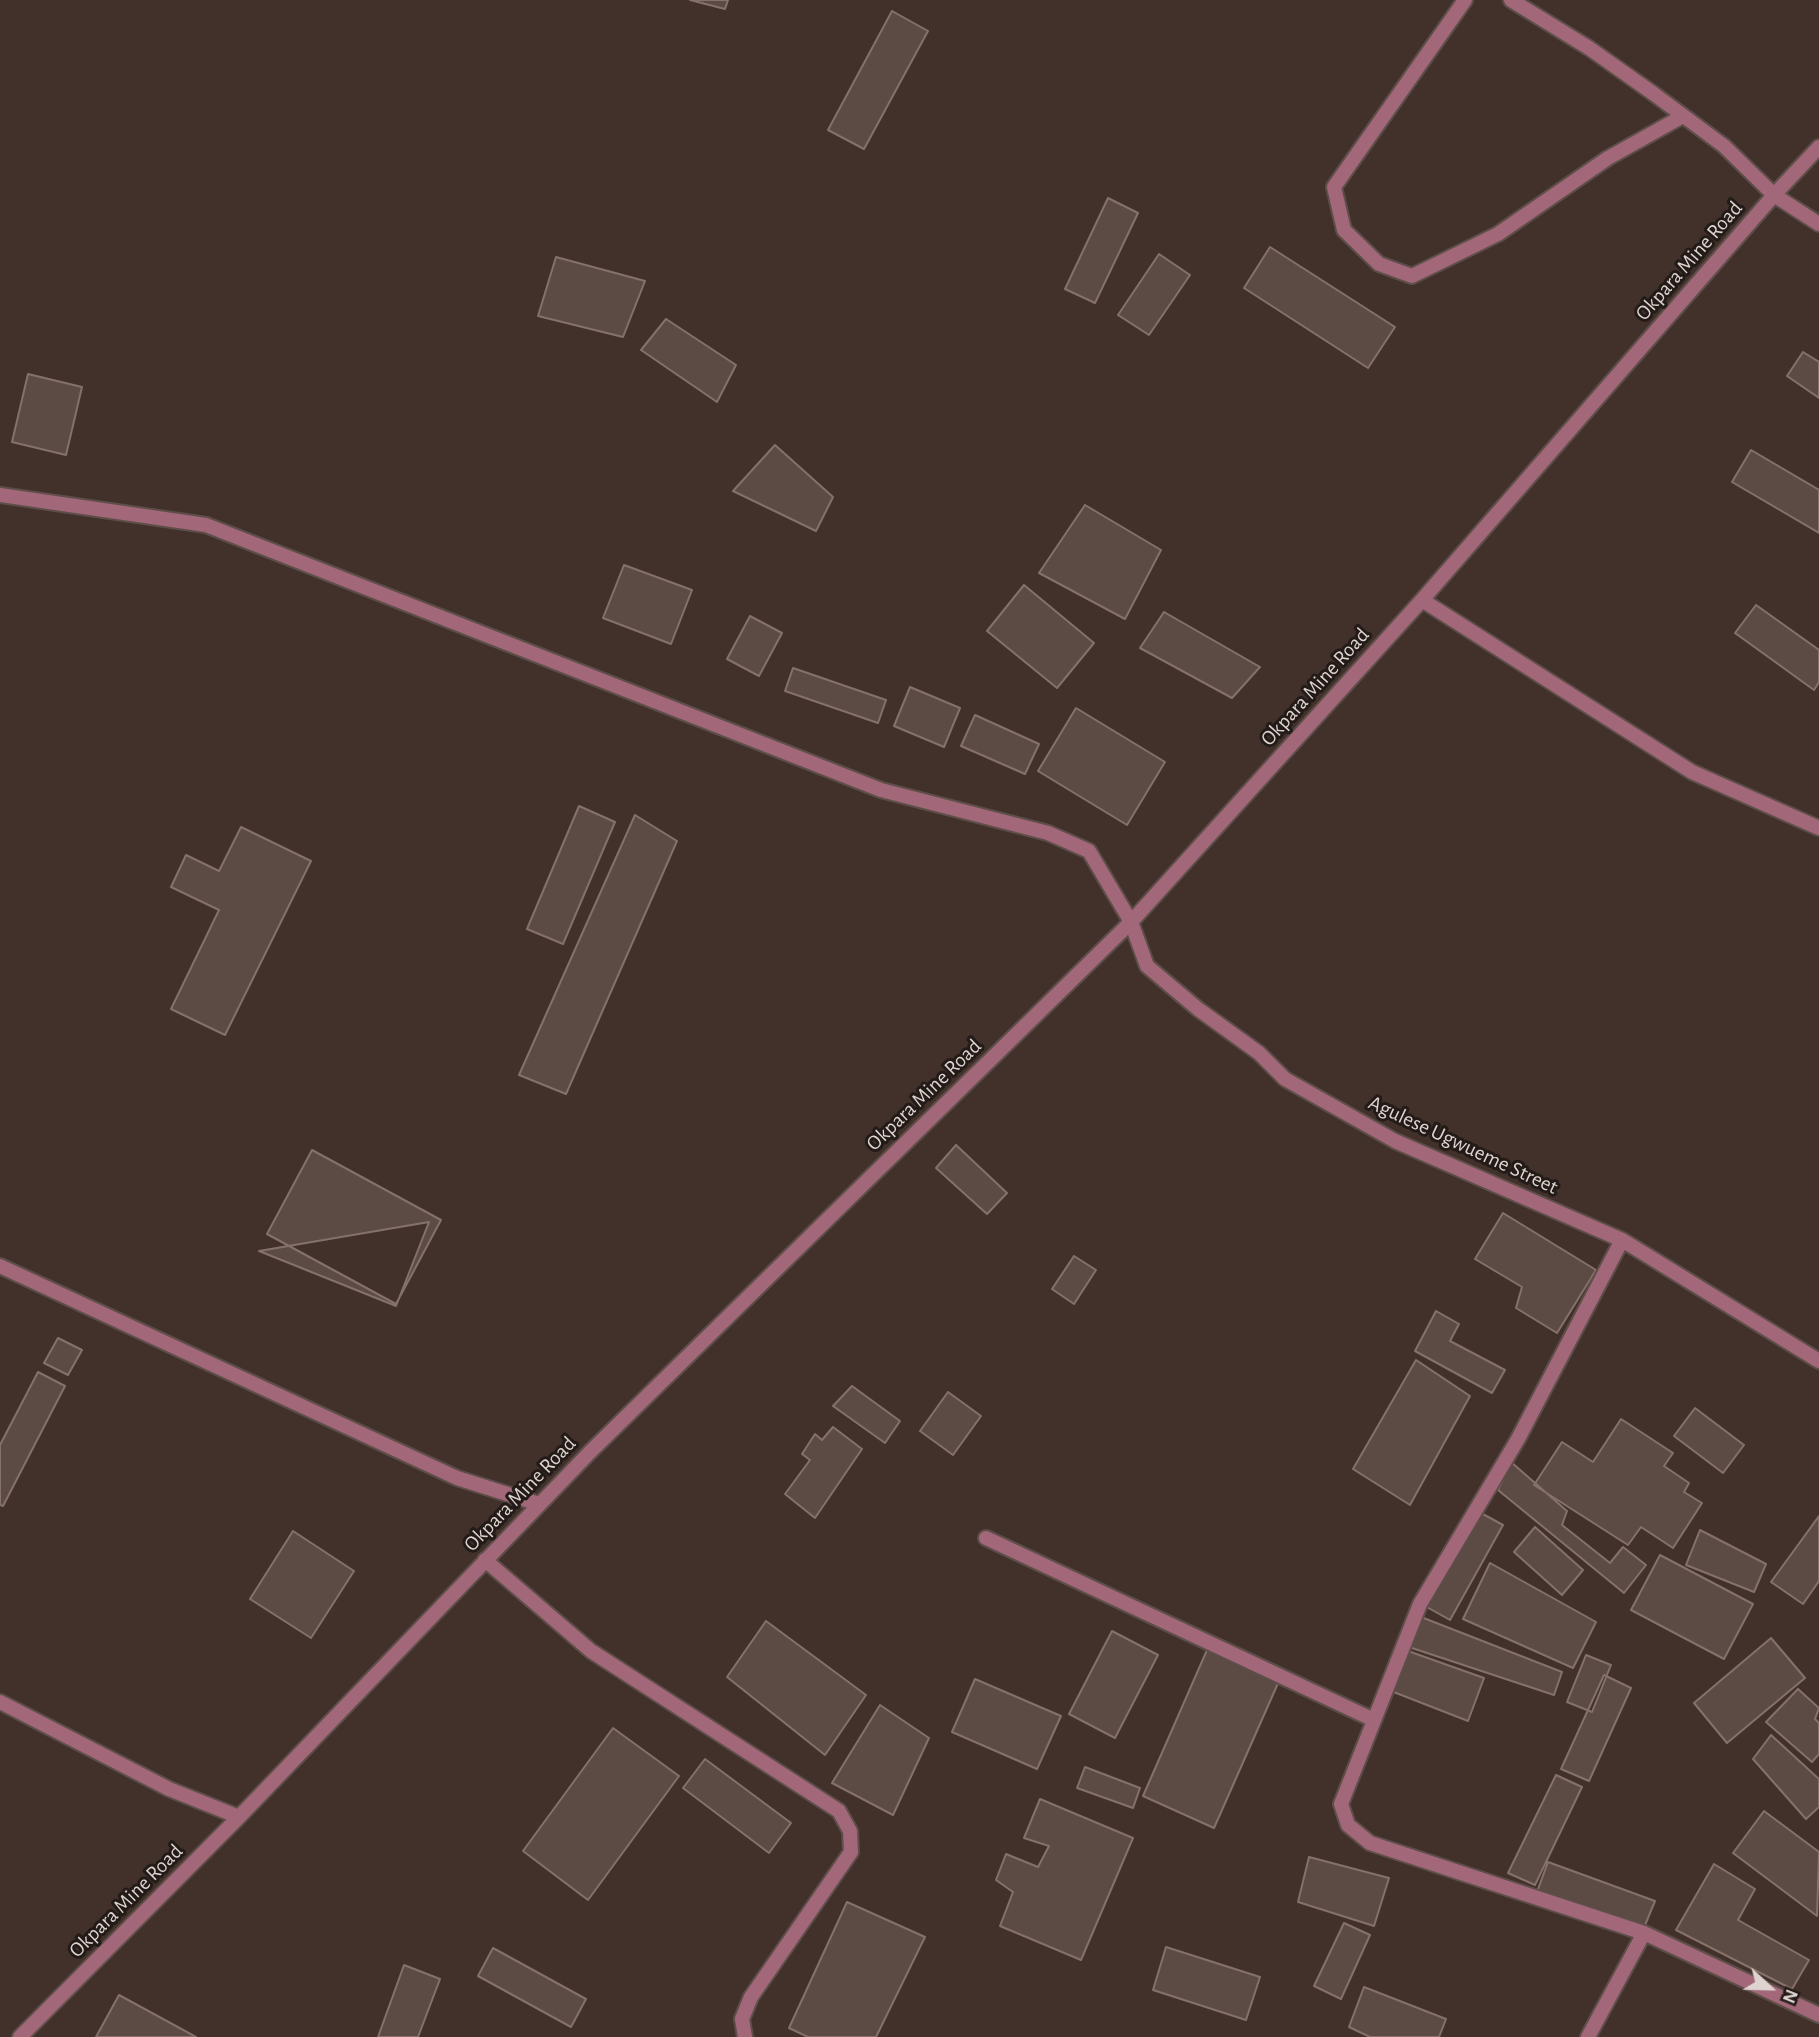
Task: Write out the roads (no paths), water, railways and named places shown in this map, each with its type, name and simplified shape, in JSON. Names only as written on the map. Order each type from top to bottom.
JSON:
[{"type":"street","points":[[1465,0],[1334,187],[1344,230],[1379,264],[1412,276],[1498,234],[1608,158],[1684,116]]},
{"type":"street","points":[[1511,0],[1589,48],[1684,116],[1724,146],[1774,195],[1819,224]]},
{"type":"street","name":"Okpara Mine Road","points":[[20,2037],[239,1817],[539,1504],[1131,922],[1422,600],[1774,195],[1819,147]]},
{"type":"street","name":"Agulese Ugwueme Street","points":[[0,495],[206,525],[881,790],[1048,833],[1089,850],[1131,922],[1147,966],[1198,1009],[1259,1053],[1285,1079],[1395,1141],[1622,1240],[1819,1361]]},
{"type":"street","points":[[1422,600],[1692,772],[1819,828]]},
{"type":"street","points":[[1622,1240],[1518,1439],[1420,1604],[1341,1804],[1348,1825],[1370,1843],[1644,1933],[1819,2015]]},
{"type":"street","points":[[0,1266],[457,1478],[539,1504]]},
{"type":"street","points":[[986,1538],[1374,1720]]},
{"type":"street","points":[[485,1560],[591,1651],[839,1811],[850,1831],[851,1852],[751,1997],[742,2019],[745,2037]]},
{"type":"street","points":[[0,1702],[169,1789],[239,1817]]},
{"type":"street","points":[[1588,2037],[1644,1933]]}]
